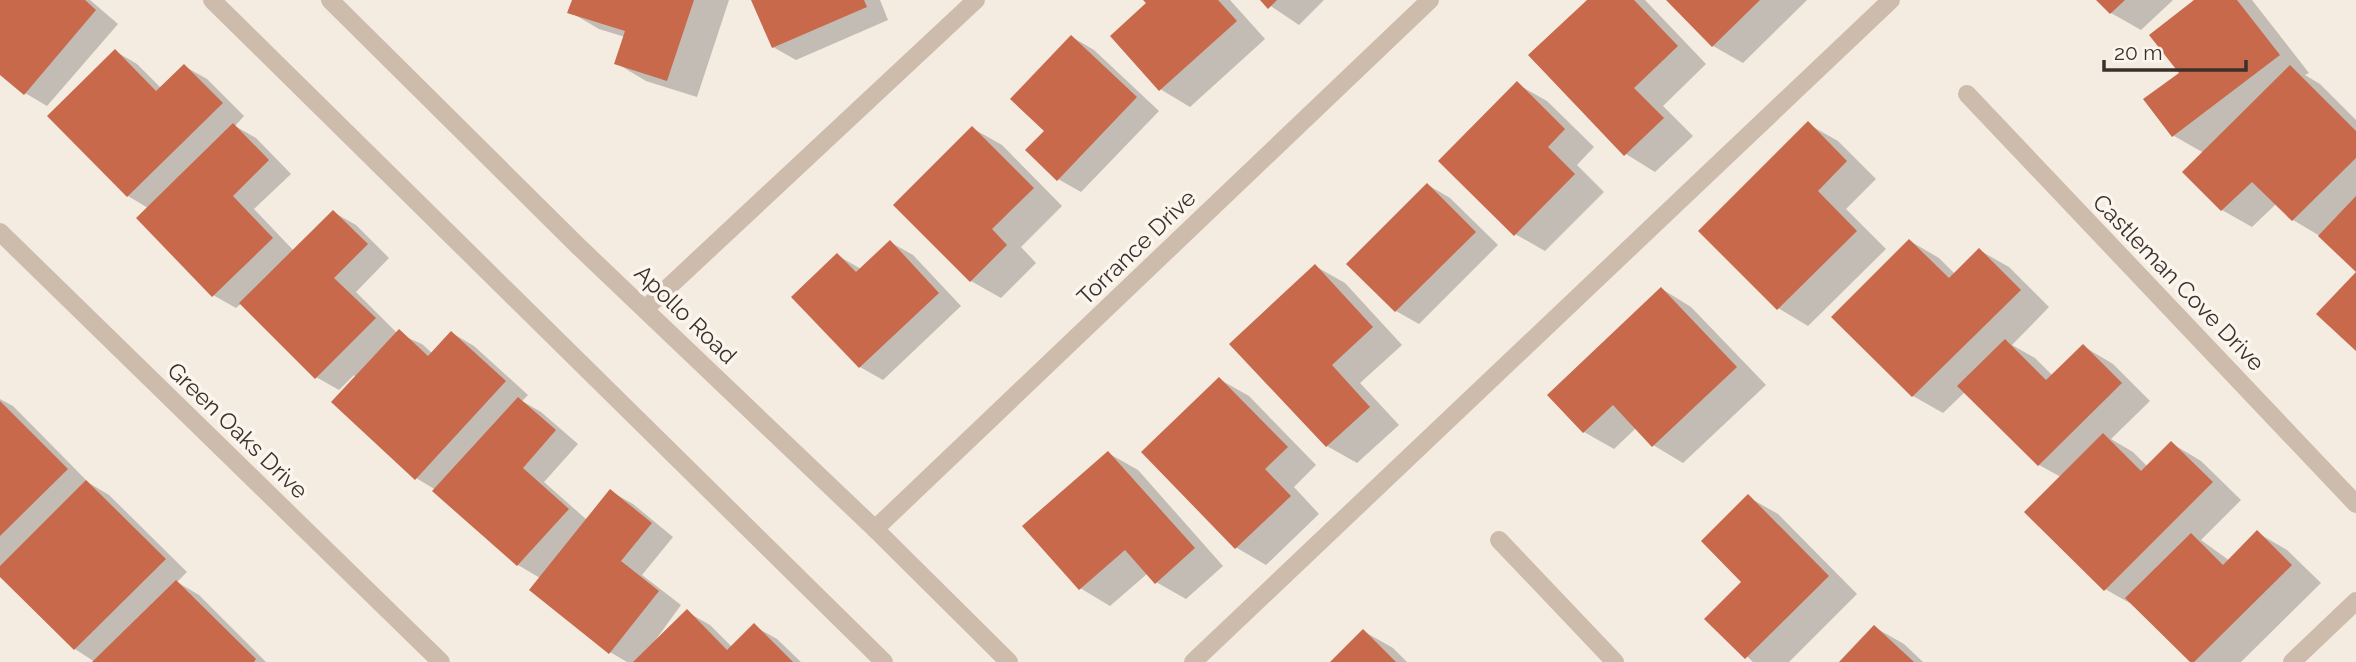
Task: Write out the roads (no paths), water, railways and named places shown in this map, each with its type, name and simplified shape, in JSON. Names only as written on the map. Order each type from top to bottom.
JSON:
[{"type":"street","points":[[212,0],[884,662]]},
{"type":"street","name":"Apollo Road","points":[[330,0],[1009,662]]},
{"type":"street","points":[[645,309],[976,0]]},
{"type":"street","name":"Torrance Drive","points":[[875,529],[1430,0]]},
{"type":"street","points":[[1192,662],[1891,0]]},
{"type":"street","name":"Castleman Cove Drive","points":[[1967,94],[2356,504]]},
{"type":"street","name":"Green Oaks Drive","points":[[0,232],[441,662]]},
{"type":"street","points":[[1499,540],[1615,662]]},
{"type":"street","points":[[2292,662],[2356,601]]}]
